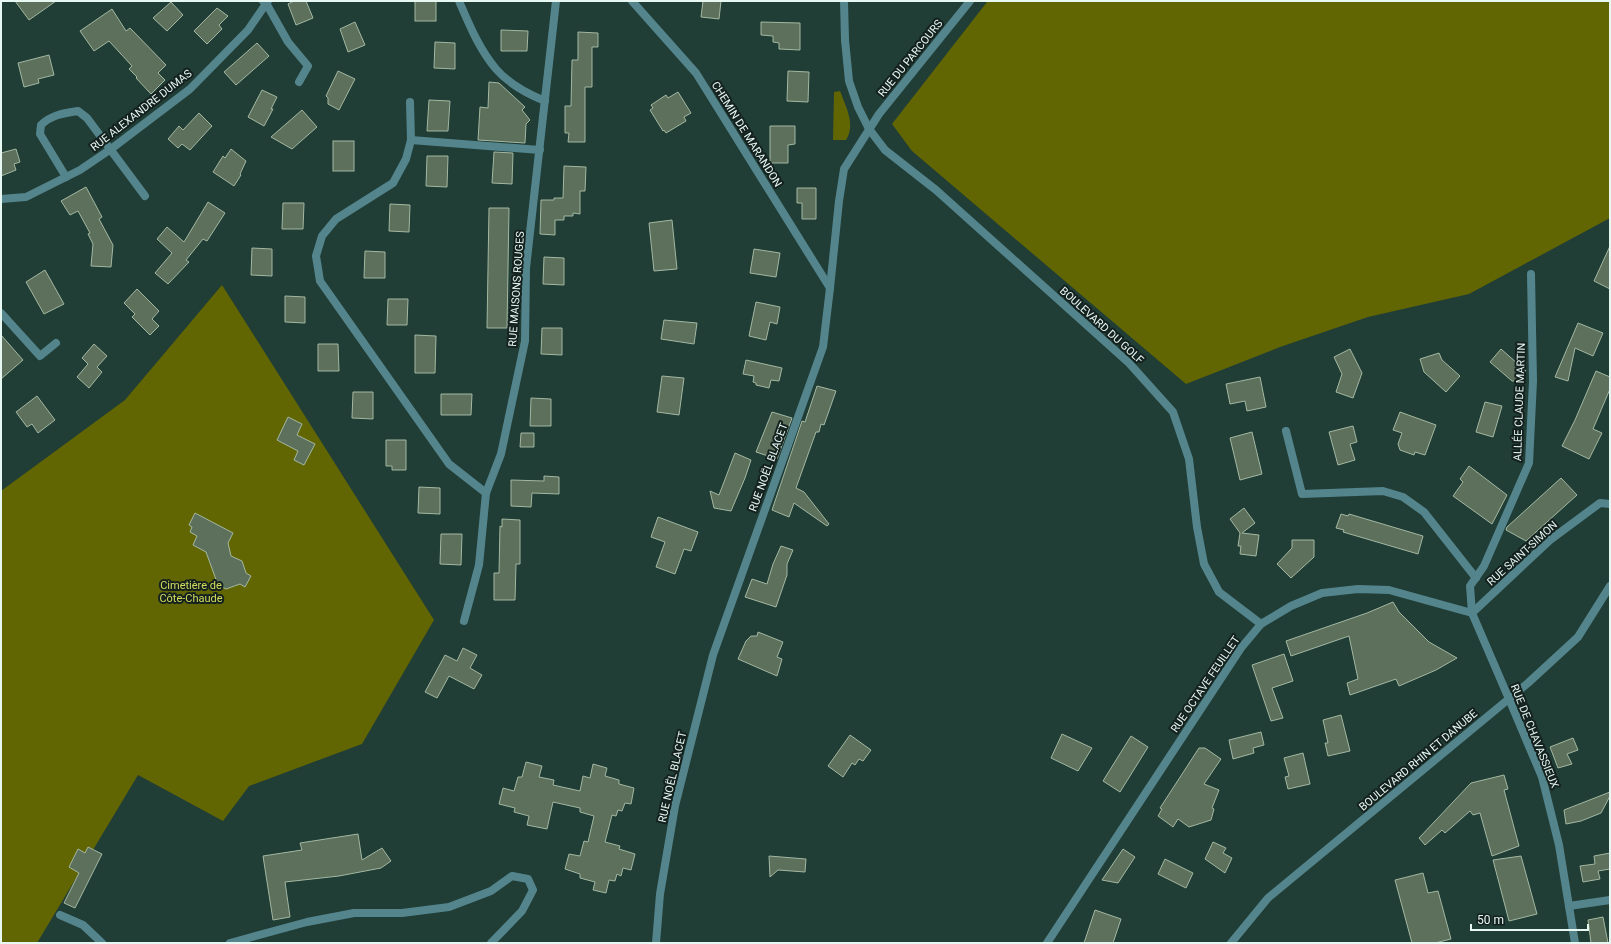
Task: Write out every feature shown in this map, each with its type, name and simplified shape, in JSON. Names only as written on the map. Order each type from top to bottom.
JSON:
[{"type":"street","points":[[459,1],[474,36],[496,69],[524,92],[545,101]]},
{"type":"street","name":"RUE MAISONS ROUGES","points":[[464,621],[479,565],[486,493],[501,454],[525,341],[526,268],[556,1]]},
{"type":"street","name":"CHEMIN DE MARANDON","points":[[632,1],[696,73],[830,288]]},
{"type":"street","points":[[844,1],[845,40],[849,81],[858,107],[869,129]]},
{"type":"street","name":"RUE DU PARCOURS","points":[[869,129],[879,114],[970,1]]},
{"type":"street","points":[[266,2],[288,42],[308,66],[299,82]]},
{"type":"street","name":"RUE ALEXANDRE DUMAS","points":[[1,199],[26,197],[66,178],[112,149],[190,89],[248,30],[266,2]]},
{"type":"street","points":[[410,102],[411,140],[406,160],[393,182],[336,220],[322,236],[316,256],[320,281],[450,464],[486,493]]},
{"type":"street","points":[[66,178],[40,134],[41,125],[48,118],[62,113],[78,111],[87,118],[112,149],[145,196]]},
{"type":"street","name":"RUE NOËL BLACET","points":[[656,943],[660,894],[675,806],[713,655],[823,347],[838,201],[844,169],[869,129]]},
{"type":"street","name":"BOULEVARD DU GOLF","points":[[869,129],[885,150],[936,190],[1129,362],[1173,412],[1189,459],[1196,527],[1204,564],[1219,592],[1261,624]]},
{"type":"street","points":[[411,140],[540,150]]},
{"type":"street","name":"ALLÉE CLAUDE MARTIN","points":[[1472,613],[1470,586],[1484,566],[1529,463],[1533,381],[1531,274]]},
{"type":"street","points":[[1,313],[40,356],[56,343]]},
{"type":"street","points":[[1286,431],[1302,494],[1383,491],[1403,498],[1424,512],[1476,578]]},
{"type":"street","name":"RUE SAINT-SIMON","points":[[1472,613],[1550,540],[1600,503],[1610,504]]},
{"type":"street","name":"BOULEVARD RHIN ET DANUBE","points":[[1231,943],[1268,898],[1509,699],[1578,637],[1610,586]]},
{"type":"street","name":"RUE OCTAVE FEUILLET","points":[[1047,943],[1241,648],[1261,624],[1291,606],[1322,593],[1358,589],[1389,590],[1472,613]]},
{"type":"street","name":"RUE DE CHAVASSIEUX","points":[[1472,613],[1542,777],[1559,845],[1575,943]]},
{"type":"street","points":[[230,943],[307,922],[354,913],[402,913],[449,908],[491,891],[512,876],[528,879],[533,890],[522,911],[490,943]]},
{"type":"street","points":[[1569,906],[1610,900]]},
{"type":"street","points":[[60,915],[83,925],[102,943]]},
{"type":"green space","points":[[1610,1],[1610,218],[1469,294],[1368,317],[1280,347],[1186,384],[912,151],[892,124],[987,2]]},
{"type":"green space","points":[[840,91],[849,116],[850,128],[846,140],[833,140],[834,92]]},
{"type":"green space","name":"Cimetière de Côte-Chaude","points":[[222,285],[434,620],[362,744],[249,786],[223,821],[138,775],[37,943],[1,943],[1,491],[125,400]]},
{"type":"building","points":[[15,1],[56,1],[29,20]]},
{"type":"building","points":[[294,1],[306,1],[313,18],[296,25],[288,4]]},
{"type":"building","points":[[415,1],[436,1],[436,21],[415,21]]},
{"type":"building","points":[[703,1],[721,1],[719,19],[701,17]]},
{"type":"building","points":[[171,2],[183,15],[167,31],[153,18]]},
{"type":"building","points":[[217,8],[228,16],[219,25],[222,29],[207,44],[194,31]]},
{"type":"building","points":[[112,9],[126,31],[130,28],[166,65],[158,73],[165,80],[151,94],[129,69],[132,66],[109,41],[94,51],[80,31]]},
{"type":"building","points":[[355,22],[365,45],[348,52],[340,29]]},
{"type":"building","points":[[761,22],[800,23],[800,50],[779,49],[779,43],[773,42],[773,36],[761,35]]},
{"type":"building","points":[[501,30],[528,31],[527,51],[501,51]]},
{"type":"building","points":[[578,32],[598,33],[598,47],[592,47],[592,87],[585,87],[585,142],[568,142],[569,133],[565,133],[565,106],[571,106],[572,60],[578,60]]},
{"type":"building","points":[[435,42],[455,43],[455,69],[434,68]]},
{"type":"building","points":[[257,43],[269,56],[236,85],[224,72]]},
{"type":"building","points":[[49,55],[54,75],[38,79],[39,83],[24,87],[18,63]]},
{"type":"building","points":[[338,71],[355,79],[339,110],[328,104],[328,98],[326,96]]},
{"type":"building","points":[[788,71],[809,72],[808,102],[787,101]]},
{"type":"building","points":[[489,82],[499,83],[525,107],[522,110],[530,120],[526,124],[525,143],[478,140],[480,107],[488,108]]},
{"type":"building","points":[[262,90],[277,97],[271,109],[273,109],[264,126],[248,117]]},
{"type":"building","points":[[678,92],[691,113],[684,117],[686,121],[666,133],[664,130],[663,131],[650,110],[653,108],[651,105],[666,95],[668,98]]},
{"type":"building","points":[[429,100],[450,101],[448,131],[427,131]]},
{"type":"building","points":[[302,110],[317,127],[292,149],[271,137]]},
{"type":"building","points":[[199,113],[212,126],[190,150],[182,144],[178,148],[168,139],[179,126],[183,130]]},
{"type":"building","points":[[770,126],[795,126],[795,144],[788,145],[788,163],[770,163]]},
{"type":"building","points":[[333,141],[354,141],[354,171],[333,171]]},
{"type":"building","points":[[16,149],[20,162],[14,164],[16,170],[1,176],[1,153]]},
{"type":"building","points":[[231,149],[246,161],[240,174],[241,175],[234,186],[213,172],[223,156],[225,158]]},
{"type":"building","points":[[494,152],[513,153],[512,184],[492,183]]},
{"type":"building","points":[[427,156],[448,156],[447,187],[426,186]]},
{"type":"building","points":[[564,166],[586,167],[585,191],[580,191],[580,214],[573,213],[573,216],[564,216],[564,220],[555,220],[555,235],[540,234],[541,200],[563,198]]},
{"type":"building","points":[[86,187],[102,217],[99,219],[113,245],[111,267],[91,266],[93,244],[88,234],[90,233],[78,211],[70,215],[61,201]]},
{"type":"building","points":[[797,188],[816,188],[816,219],[802,219],[802,203],[797,203]]},
{"type":"building","points":[[208,202],[225,213],[207,241],[203,239],[186,260],[189,262],[168,284],[155,273],[172,253],[157,239],[167,227],[184,242]]},
{"type":"building","points":[[283,203],[304,203],[303,229],[282,229]]},
{"type":"building","points":[[390,204],[410,205],[409,232],[389,231]]},
{"type":"building","points":[[489,208],[509,208],[507,328],[487,328]]},
{"type":"building","points":[[672,220],[677,269],[654,271],[649,223]]},
{"type":"building","points":[[1610,246],[1610,289],[1594,281]]},
{"type":"building","points":[[252,248],[272,249],[272,276],[251,275]]},
{"type":"building","points":[[754,249],[780,253],[776,277],[750,273]]},
{"type":"building","points":[[365,251],[385,252],[385,278],[364,278]]},
{"type":"building","points":[[544,257],[564,258],[564,285],[543,284]]},
{"type":"building","points":[[45,270],[64,304],[44,314],[26,282]]},
{"type":"building","points":[[137,289],[159,311],[152,319],[159,326],[150,335],[132,317],[135,314],[124,303]]},
{"type":"building","points":[[285,296],[305,297],[305,323],[285,322]]},
{"type":"building","points":[[388,299],[408,299],[407,325],[387,325]]},
{"type":"building","points":[[756,302],[780,307],[777,324],[770,322],[766,340],[749,336]]},
{"type":"building","points":[[664,320],[697,323],[694,344],[661,339]]},
{"type":"building","points":[[1578,323],[1603,333],[1593,356],[1575,348],[1568,381],[1555,377]]},
{"type":"building","points":[[542,328],[562,328],[562,355],[541,354]]},
{"type":"building","points":[[1,335],[23,360],[1,379]]},
{"type":"building","points":[[415,335],[436,336],[435,373],[415,373]]},
{"type":"building","points":[[94,344],[107,356],[97,367],[102,372],[89,388],[77,377],[88,364],[82,358]]},
{"type":"building","points":[[318,344],[338,344],[339,371],[318,371]]},
{"type":"building","points":[[1350,349],[1362,373],[1353,398],[1336,392],[1342,374],[1334,357]]},
{"type":"building","points":[[1501,349],[1526,371],[1517,381],[1512,381],[1490,362]]},
{"type":"building","points":[[1439,353],[1442,360],[1460,376],[1446,392],[1424,372],[1420,359]]},
{"type":"building","points":[[746,360],[782,368],[779,381],[771,380],[769,388],[756,385],[756,383],[753,382],[754,376],[743,374]]},
{"type":"building","points":[[1596,371],[1610,377],[1610,389],[1593,429],[1602,433],[1589,459],[1562,446]]},
{"type":"building","points":[[662,376],[684,378],[679,415],[657,412]]},
{"type":"building","points":[[1260,377],[1266,407],[1247,411],[1245,401],[1230,404],[1226,384]]},
{"type":"building","points":[[817,386],[836,391],[824,425],[821,424],[819,432],[816,432],[796,488],[804,492],[829,524],[827,526],[794,503],[789,517],[772,510],[802,421],[805,422]]},
{"type":"building","points":[[353,392],[373,392],[373,419],[352,418]]},
{"type":"building","points":[[441,394],[472,394],[471,415],[441,415]]},
{"type":"building","points":[[37,396],[55,420],[38,433],[32,424],[27,427],[16,412]]},
{"type":"building","points":[[531,398],[551,399],[551,426],[530,426]]},
{"type":"building","points":[[1485,402],[1502,406],[1493,437],[1476,432]]},
{"type":"building","points":[[772,412],[792,418],[777,459],[756,452]]},
{"type":"building","points":[[1400,412],[1436,425],[1425,455],[1415,452],[1414,455],[1400,450],[1398,444],[1402,433],[1393,430]]},
{"type":"building","points":[[288,417],[302,424],[297,435],[315,444],[304,465],[294,460],[298,451],[277,440]]},
{"type":"building","points":[[1353,426],[1357,442],[1350,444],[1355,460],[1338,465],[1329,432]]},
{"type":"building","points":[[1252,432],[1262,474],[1240,480],[1230,438]]},
{"type":"building","points":[[521,433],[534,433],[534,447],[520,447]]},
{"type":"building","points":[[386,440],[406,440],[406,470],[392,470],[392,466],[386,466]]},
{"type":"building","points":[[735,453],[751,460],[745,478],[731,511],[714,508],[710,491],[719,495]]},
{"type":"building","points":[[1469,466],[1507,495],[1492,524],[1453,496],[1463,482],[1460,479]]},
{"type":"building","points":[[544,476],[559,477],[559,494],[532,493],[531,507],[511,506],[511,480],[544,481]]},
{"type":"building","points":[[1561,478],[1577,495],[1526,541],[1506,530],[1507,527]]},
{"type":"building","points":[[419,487],[440,488],[440,514],[418,513]]},
{"type":"building","points":[[1244,508],[1255,523],[1242,533],[1259,535],[1256,556],[1240,554],[1241,546],[1238,546],[1240,533],[1230,519]]},
{"type":"building","points":[[195,513],[233,533],[228,543],[231,556],[242,561],[246,573],[251,576],[245,587],[240,584],[226,589],[218,585],[206,552],[193,545],[197,536],[190,532],[192,527],[189,525]]},
{"type":"building","points":[[1341,514],[1348,516],[1349,514],[1423,536],[1418,554],[1343,532],[1344,530],[1336,528]]},
{"type":"building","points":[[658,517],[698,532],[691,551],[684,549],[675,574],[656,567],[665,542],[651,537]]},
{"type":"building","points":[[502,519],[520,520],[520,564],[516,564],[515,600],[494,600],[494,573],[499,573],[500,526],[502,527]]},
{"type":"building","points":[[441,534],[462,534],[461,565],[440,564]]},
{"type":"building","points":[[1292,540],[1314,540],[1314,557],[1291,578],[1277,564],[1292,548]]},
{"type":"building","points":[[781,546],[793,550],[787,564],[787,575],[776,607],[745,597],[752,579],[767,584],[773,564]]},
{"type":"building","points":[[1393,602],[1399,612],[1429,642],[1457,658],[1436,670],[1399,686],[1396,679],[1350,695],[1347,683],[1358,679],[1349,636],[1291,656],[1286,641],[1367,613]]},
{"type":"building","points":[[758,632],[783,642],[777,657],[782,659],[777,676],[738,659],[746,641],[751,636],[757,636]]},
{"type":"building","points":[[463,648],[477,655],[470,668],[482,675],[474,689],[449,676],[437,698],[425,692],[445,655],[457,661]]},
{"type":"building","points":[[1284,654],[1293,681],[1272,688],[1283,718],[1271,721],[1252,665]]},
{"type":"building","points":[[1341,715],[1350,751],[1328,756],[1325,743],[1328,743],[1323,720]]},
{"type":"building","points":[[1261,732],[1264,745],[1253,748],[1254,753],[1233,759],[1229,740]]},
{"type":"building","points":[[1062,734],[1092,748],[1078,771],[1051,758]]},
{"type":"building","points":[[850,735],[871,750],[863,761],[859,759],[855,765],[852,763],[843,777],[828,766]]},
{"type":"building","points":[[1131,736],[1148,747],[1120,792],[1103,781]]},
{"type":"building","points":[[1573,738],[1578,750],[1567,754],[1572,764],[1558,768],[1550,747]]},
{"type":"building","points":[[1199,748],[1205,748],[1221,759],[1204,784],[1219,790],[1212,808],[1214,809],[1211,820],[1189,827],[1178,819],[1173,827],[1158,816],[1162,809],[1160,808]]},
{"type":"building","points":[[1303,753],[1310,784],[1288,789],[1285,777],[1289,776],[1284,758]]},
{"type":"building","points":[[526,762],[542,766],[539,777],[554,780],[553,785],[580,791],[583,776],[590,778],[593,764],[607,768],[605,776],[619,780],[619,784],[634,788],[631,804],[625,803],[622,811],[618,810],[616,816],[612,815],[605,842],[620,846],[619,849],[635,854],[631,870],[623,868],[621,876],[617,874],[615,881],[609,880],[606,893],[593,890],[595,882],[580,878],[580,874],[565,869],[569,854],[580,856],[584,841],[588,842],[594,816],[580,812],[580,808],[553,802],[547,829],[527,825],[529,816],[514,812],[515,808],[499,804],[503,788],[514,791],[518,777],[522,777]]},
{"type":"building","points":[[1504,775],[1508,789],[1504,790],[1519,846],[1492,856],[1480,813],[1473,815],[1470,811],[1445,833],[1442,830],[1425,845],[1419,838],[1471,783]]},
{"type":"building","points":[[1610,792],[1610,796],[1601,813],[1581,821],[1566,824],[1564,810]]},
{"type":"building","points":[[358,834],[362,860],[382,848],[391,861],[381,868],[339,876],[285,882],[290,917],[273,920],[263,856],[302,850],[300,843]]},
{"type":"building","points":[[1213,842],[1226,848],[1223,853],[1232,858],[1225,873],[1205,859]]},
{"type":"building","points":[[88,847],[102,854],[75,908],[64,903],[79,873],[69,867],[78,849],[85,853]]},
{"type":"building","points":[[1123,849],[1135,857],[1118,883],[1102,880]]},
{"type":"building","points":[[1610,853],[1610,869],[1598,871],[1600,879],[1583,882],[1580,866],[1595,864],[1594,856]]},
{"type":"building","points":[[769,856],[806,859],[805,872],[778,870],[770,877]]},
{"type":"building","points":[[1521,856],[1537,914],[1509,921],[1493,860]]},
{"type":"building","points":[[1165,859],[1193,873],[1186,888],[1158,874]]},
{"type":"building","points":[[1423,873],[1428,893],[1438,891],[1451,939],[1435,943],[1412,943],[1395,880]]},
{"type":"building","points":[[1095,910],[1121,919],[1113,943],[1084,943]]},
{"type":"building","points":[[1603,917],[1608,943],[1591,943],[1588,920]]}]
